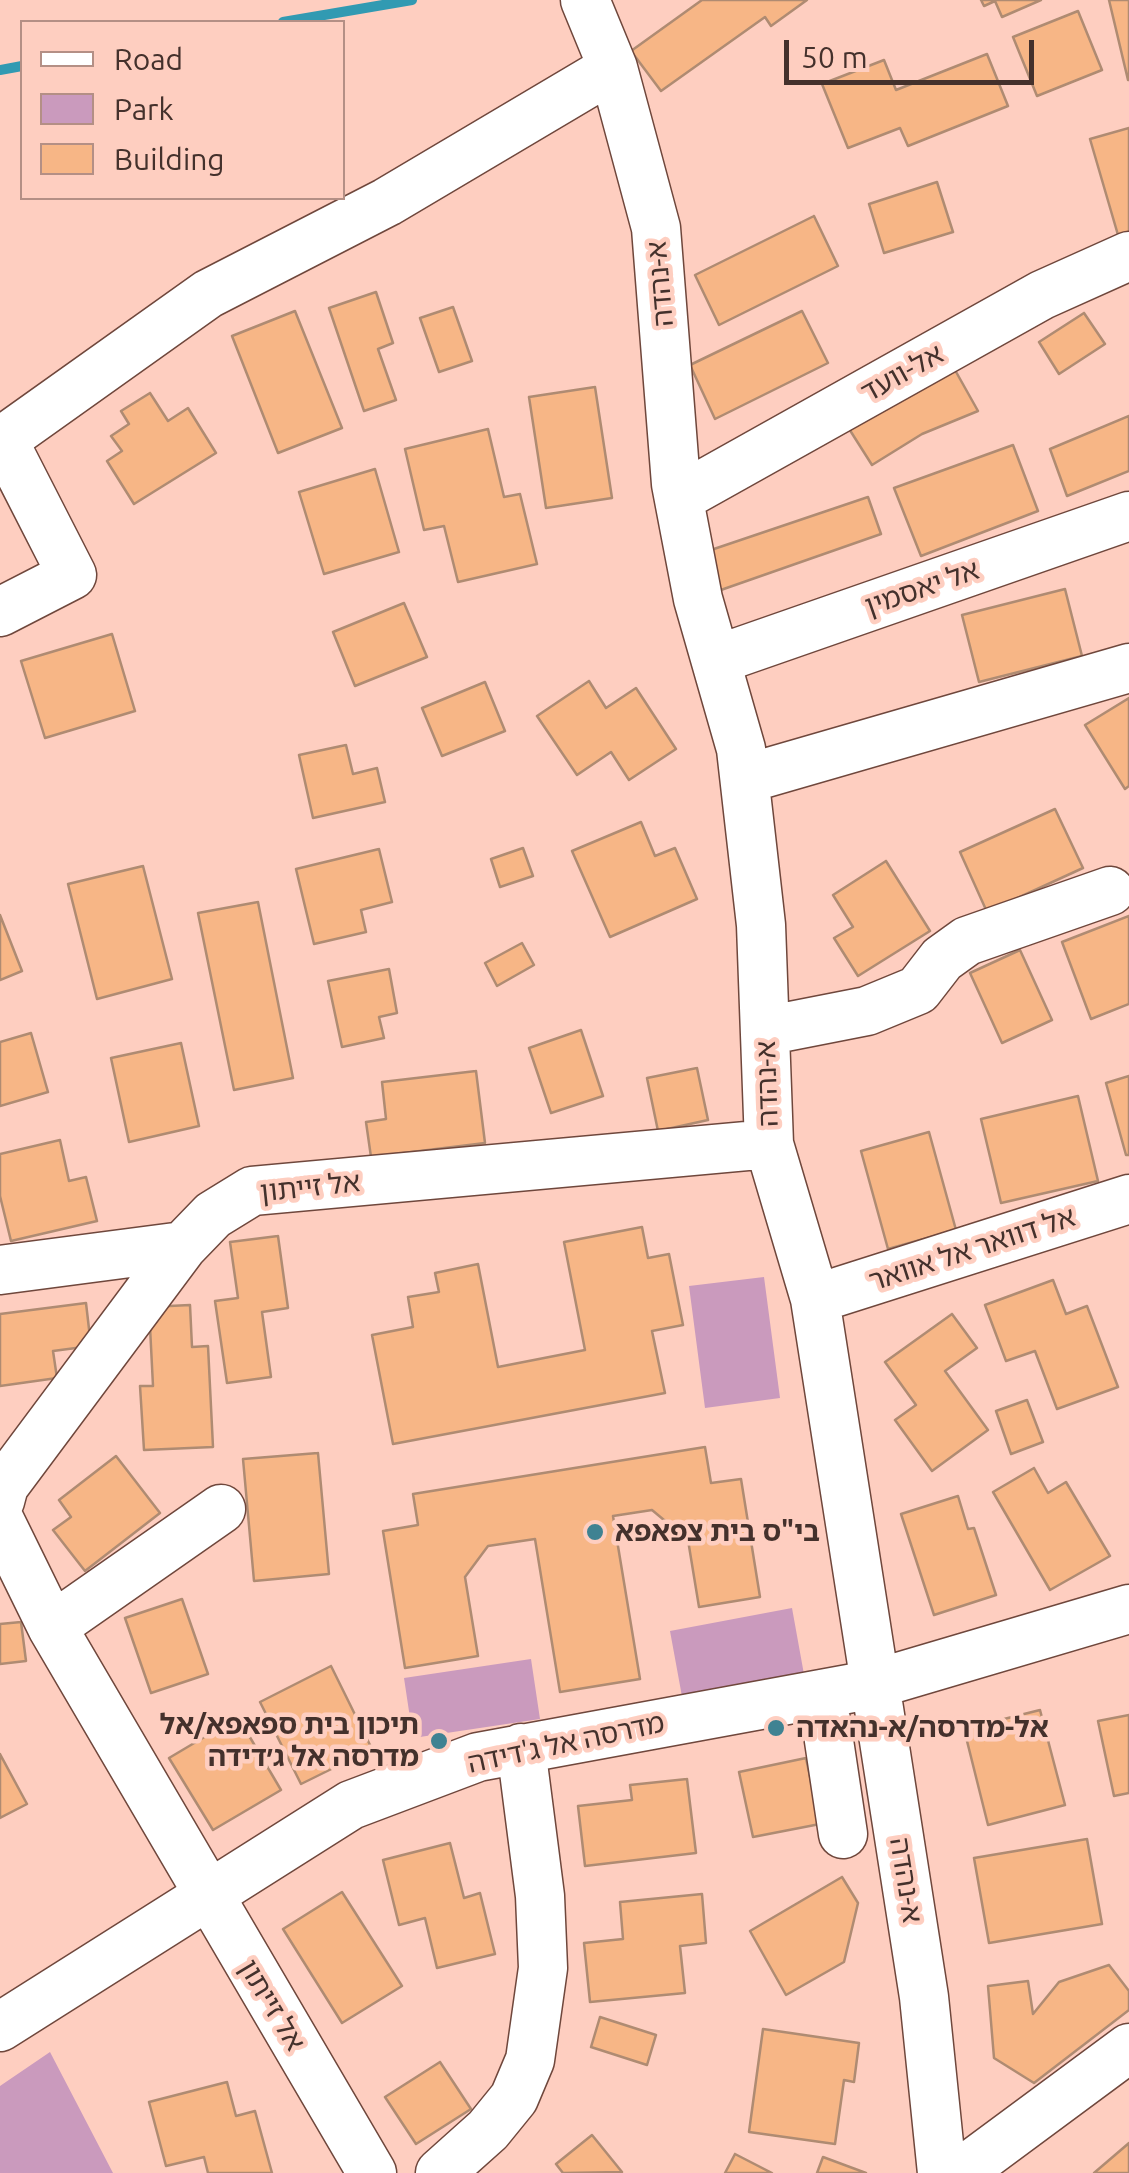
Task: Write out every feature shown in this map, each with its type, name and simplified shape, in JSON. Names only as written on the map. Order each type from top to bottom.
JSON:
[{"type":"street","name":"א-נהדה","points":[[585,0],[613,68],[656,228],[679,498],[698,599],[741,749],[761,925],[769,1144],[814,1299],[924,1997],[942,2173]]},
{"type":"street","points":[[0,612],[72,575],[3,440],[208,294],[387,202],[613,68]]},
{"type":"street","name":"אל-וועד","points":[[679,498],[1042,295],[1129,256]]},
{"type":"street","name":"אל יאסמין","points":[[716,660],[1129,516]]},
{"type":"street","points":[[744,779],[1129,668]]},
{"type":"street","points":[[765,1031],[867,1010],[918,990],[942,959],[967,941],[1110,891]]},
{"type":"street","name":"אל זייתון","points":[[0,1500],[4,1486],[183,1246],[213,1215],[252,1191],[769,1144]]},
{"type":"street","name":"אל דוואר אל אוואר","points":[[814,1299],[1129,1199]]},
{"type":"street","points":[[0,1270],[183,1246]]},
{"type":"street","points":[[52,1627],[221,1509]]},
{"type":"street","name":"אל זייתון","points":[[0,1522],[52,1627],[372,2173]]},
{"type":"street","name":"מדרסה אל ג'דידה","points":[[0,2027],[351,1805],[478,1757],[875,1684],[1129,1609]]},
{"type":"street","points":[[822,1694],[843,1834]]},
{"type":"street","points":[[440,2173],[488,2130],[514,2098],[530,2060],[543,1968],[540,1896],[521,1748]]},
{"type":"street","points":[[960,2173],[1129,2048]]},
{"type":"green space","points":[[764,1277],[780,1398],[705,1408],[689,1286]]},
{"type":"green space","points":[[792,1608],[805,1680],[683,1702],[670,1631]]},
{"type":"green space","points":[[531,1659],[540,1719],[413,1738],[404,1678]]},
{"type":"green space","points":[[50,2052],[113,2173],[0,2173],[0,2086]]},
{"type":"building","points":[[702,0],[807,0],[771,26],[765,17],[661,91],[631,51]]},
{"type":"building","points":[[981,0],[1041,0],[1002,17],[995,1],[984,6]]},
{"type":"building","points":[[1109,0],[1129,0],[1129,80],[1128,80]]},
{"type":"building","points":[[1078,11],[1102,70],[1037,96],[1013,37]]},
{"type":"building","points":[[987,54],[1008,106],[908,146],[900,128],[848,148],[822,84],[884,60],[896,90]]},
{"type":"building","points":[[1129,128],[1129,232],[1118,235],[1090,139]]},
{"type":"building","points":[[937,182],[953,232],[884,253],[869,204]]},
{"type":"building","points":[[814,216],[838,266],[719,325],[695,275]]},
{"type":"building","points":[[376,292],[393,343],[378,349],[396,400],[364,411],[329,308]]},
{"type":"building","points":[[453,307],[472,361],[439,372],[420,318]]},
{"type":"building","points":[[295,311],[342,428],[278,453],[232,336]]},
{"type":"building","points":[[802,311],[828,363],[715,419],[690,365]]},
{"type":"building","points":[[1084,313],[1105,344],[1059,374],[1039,342]]},
{"type":"building","points":[[955,370],[978,411],[922,434],[872,465],[846,424]]},
{"type":"building","points":[[595,387],[612,498],[546,508],[529,397]]},
{"type":"building","points":[[150,393],[168,421],[188,408],[216,453],[134,504],[107,461],[122,451],[111,436],[129,424],[121,411]]},
{"type":"building","points":[[1129,416],[1129,471],[1067,496],[1050,449]]},
{"type":"building","points":[[488,429],[504,497],[520,494],[537,564],[458,582],[444,526],[424,530],[405,449]]},
{"type":"building","points":[[1013,445],[1038,511],[921,556],[894,488]]},
{"type":"building","points":[[375,469],[399,552],[324,574],[299,492]]},
{"type":"building","points":[[868,497],[881,534],[718,591],[705,552]]},
{"type":"building","points":[[1065,589],[1082,656],[979,682],[962,615]]},
{"type":"building","points":[[404,603],[427,657],[355,686],[333,632]]},
{"type":"building","points":[[112,634],[135,711],[45,738],[21,661]]},
{"type":"building","points":[[589,681],[606,708],[636,688],[676,749],[629,780],[611,752],[577,775],[537,716]]},
{"type":"building","points":[[485,682],[505,731],[442,756],[422,708]]},
{"type":"building","points":[[1129,698],[1129,786],[1125,789],[1085,725]]},
{"type":"building","points":[[346,745],[353,774],[377,768],[385,802],[313,818],[299,755]]},
{"type":"building","points":[[1055,809],[1083,868],[987,912],[960,852]]},
{"type":"building","points":[[641,822],[655,856],[675,848],[697,899],[610,937],[572,851]]},
{"type":"building","points":[[523,848],[533,876],[500,887],[491,859]]},
{"type":"building","points":[[379,849],[392,902],[361,910],[366,932],[314,944],[296,869]]},
{"type":"building","points":[[886,861],[930,931],[858,976],[834,938],[853,927],[833,895]]},
{"type":"building","points":[[143,866],[172,979],[97,999],[68,884]]},
{"type":"building","points":[[258,902],[293,1078],[234,1090],[198,913]]},
{"type":"building","points":[[0,915],[22,971],[0,980]]},
{"type":"building","points":[[1129,916],[1129,1004],[1091,1019],[1062,942]]},
{"type":"building","points":[[522,943],[534,965],[497,986],[485,963]]},
{"type":"building","points":[[1020,950],[1052,1020],[1002,1043],[970,973]]},
{"type":"building","points":[[389,969],[397,1013],[379,1017],[384,1038],[342,1047],[328,981]]},
{"type":"building","points":[[581,1030],[603,1096],[551,1113],[529,1048]]},
{"type":"building","points":[[31,1033],[48,1092],[0,1106],[0,1042]]},
{"type":"building","points":[[181,1043],[199,1126],[129,1142],[111,1058]]},
{"type":"building","points":[[697,1068],[708,1120],[658,1131],[647,1078]]},
{"type":"building","points":[[476,1071],[485,1143],[371,1157],[366,1122],[386,1119],[382,1082]]},
{"type":"building","points":[[1129,1076],[1129,1155],[1126,1155],[1106,1083]]},
{"type":"building","points":[[1078,1096],[1098,1181],[1001,1203],[981,1119]]},
{"type":"building","points":[[929,1132],[956,1230],[888,1249],[861,1151]]},
{"type":"building","points":[[60,1140],[69,1181],[86,1177],[97,1221],[11,1241],[0,1196],[0,1154]]},
{"type":"building","points":[[642,1227],[648,1258],[669,1254],[683,1325],[652,1331],[665,1393],[393,1444],[372,1335],[413,1327],[408,1297],[439,1292],[435,1273],[478,1264],[498,1367],[585,1350],[564,1242]]},
{"type":"building","points":[[278,1236],[288,1308],[262,1312],[271,1377],[227,1383],[215,1301],[238,1298],[230,1242]]},
{"type":"building","points":[[1053,1280],[1066,1314],[1087,1306],[1118,1387],[1057,1409],[1035,1351],[1006,1361],[985,1305]]},
{"type":"building","points":[[86,1303],[91,1346],[53,1351],[57,1378],[0,1386],[0,1314]]},
{"type":"building","points":[[190,1305],[192,1347],[208,1346],[213,1447],[144,1450],[140,1386],[153,1386],[149,1307]]},
{"type":"building","points":[[952,1314],[977,1348],[945,1371],[988,1430],[932,1471],[895,1420],[916,1405],[885,1362]]},
{"type":"building","points":[[1027,1400],[1043,1442],[1011,1454],[996,1411]]},
{"type":"building","points":[[705,1447],[711,1483],[741,1479],[760,1597],[699,1607],[688,1540],[652,1510],[613,1516],[640,1679],[560,1692],[535,1539],[488,1546],[465,1577],[478,1656],[405,1668],[383,1531],[418,1525],[413,1494]]},
{"type":"building","points":[[318,1453],[329,1574],[254,1581],[243,1459]]},
{"type":"building","points":[[116,1456],[160,1513],[85,1571],[53,1530],[71,1517],[59,1500]]},
{"type":"building","points":[[1034,1468],[1048,1493],[1066,1482],[1110,1556],[1050,1590],[993,1492]]},
{"type":"building","points":[[958,1496],[968,1529],[974,1528],[996,1595],[934,1615],[901,1514]]},
{"type":"building","points":[[182,1599],[208,1674],[151,1693],[125,1618]]},
{"type":"building","points":[[21,1622],[26,1661],[0,1664],[0,1624]]},
{"type":"building","points":[[331,1666],[372,1749],[301,1784],[260,1702]]},
{"type":"building","points":[[1040,1710],[1065,1805],[988,1825],[964,1729]]},
{"type":"building","points":[[1129,1715],[1129,1793],[1114,1796],[1098,1721]]},
{"type":"building","points":[[238,1717],[281,1790],[213,1830],[169,1758]]},
{"type":"building","points":[[0,1754],[27,1804],[0,1818]]},
{"type":"building","points":[[806,1758],[820,1824],[753,1837],[739,1772]]},
{"type":"building","points":[[687,1779],[696,1853],[585,1866],[578,1806],[632,1800],[630,1785]]},
{"type":"building","points":[[1087,1839],[1102,1924],[989,1943],[974,1858]]},
{"type":"building","points":[[450,1843],[464,1898],[480,1893],[495,1954],[437,1968],[425,1918],[399,1925],[383,1860]]},
{"type":"building","points":[[842,1877],[858,1903],[844,1962],[786,1995],[750,1931]]},
{"type":"building","points":[[342,1892],[402,1986],[342,2023],[283,1929]]},
{"type":"building","points":[[702,1894],[706,1943],[680,1946],[685,1993],[590,2002],[584,1943],[623,1939],[620,1902]]},
{"type":"building","points":[[1109,1965],[1129,1991],[1129,2010],[1034,2083],[994,2058],[988,1986],[1028,1981],[1033,2014],[1059,1982]]},
{"type":"building","points":[[600,2017],[656,2035],[647,2065],[591,2047]]},
{"type":"building","points":[[763,2029],[859,2043],[854,2082],[844,2080],[835,2144],[749,2132]]},
{"type":"building","points":[[440,2062],[471,2109],[416,2144],[385,2097]]},
{"type":"building","points":[[227,2082],[236,2116],[255,2111],[272,2173],[208,2173],[204,2157],[166,2166],[149,2102]]},
{"type":"building","points":[[592,2135],[622,2172],[563,2173],[556,2164]]},
{"type":"building","points":[[1129,2143],[1129,2173],[1094,2173]]},
{"type":"building","points":[[735,2154],[772,2173],[725,2173]]},
{"type":"building","points":[[823,2157],[866,2173],[817,2173]]},
{"type":"waterway","points":[[295,20],[412,0]]},
{"type":"waterway","points":[[0,70],[20,66]]},
{"type":"place","name":"בי\"ס בית צפאפא","points":[[595,1532]]},
{"type":"place","name":"אל-מדרסה/א-נהאדה","points":[[776,1728]]},
{"type":"place","name":"תיכון בית ספאפא/אל מדרסה אל ג׳דידה","points":[[439,1741]]}]
